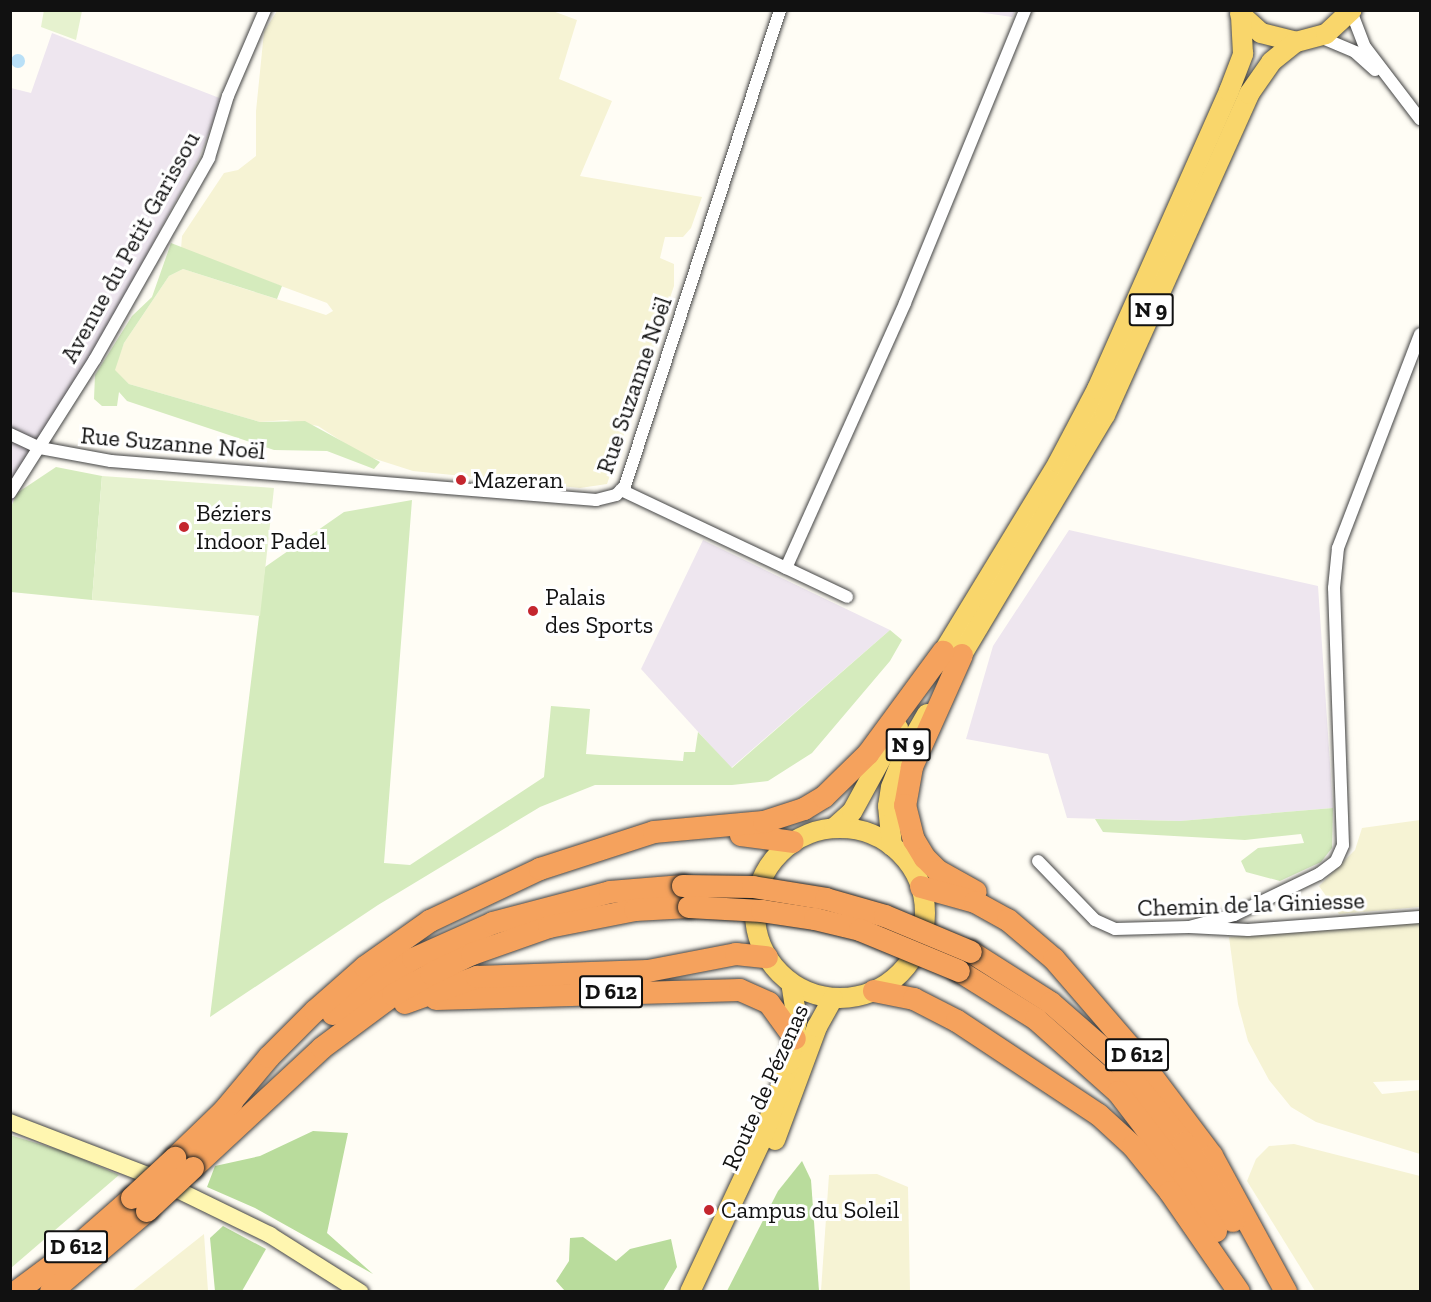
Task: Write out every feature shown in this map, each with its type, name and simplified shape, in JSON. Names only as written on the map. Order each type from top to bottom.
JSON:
[{"type":"highway","name":"D 612","points":[[184,1163],[269,1057],[315,1011],[398,943],[464,904],[540,869],[585,854],[654,832],[764,822],[804,809],[844,782],[952,653]]},
{"type":"highway","name":"D 612","points":[[952,653],[906,783],[908,822],[925,858],[938,871],[1025,923],[1039,937],[1044,950]]},
{"type":"highway","points":[[585,854],[701,834],[793,842]]},
{"type":"highway","name":"D 612","points":[[51,1292],[184,1163],[322,1048],[393,995],[472,954],[515,937],[686,896],[753,887],[826,899],[885,916],[965,962],[1051,1003],[1141,1086],[1184,1143],[1276,1292]]},
{"type":"highway","name":"D 612","points":[[921,887],[975,902],[1008,920],[1044,950],[1130,1047],[1212,1156],[1286,1292]]},
{"type":"highway","name":"D 612","points":[[222,1113],[297,1044],[364,990],[465,933],[561,902],[610,892],[686,896]]},
{"type":"highway","name":"D 612","points":[[322,1048],[405,1003],[477,977],[648,971],[736,954],[767,957]]},
{"type":"highway","name":"D 612","points":[[965,962],[1036,1019],[1118,1092],[1184,1178],[1252,1292]]},
{"type":"highway","name":"D 612","points":[[405,1003],[478,995],[732,990],[770,1003],[795,1039]]},
{"type":"highway","name":"D 612","points":[[874,991],[914,999],[957,1021],[1099,1115],[1133,1146],[1170,1192],[1239,1292]]},
{"type":"highway","name":"D 612","points":[[16,1292],[139,1205]]},
{"type":"main road","points":[[1239,13],[1268,36],[1296,42],[1320,37],[1340,25],[1352,11]]},
{"type":"main road","name":"N 9","points":[[892,846],[888,806],[894,776],[952,653],[1097,389],[1229,92],[1244,48],[1239,13]]},
{"type":"main road","name":"N 9","points":[[834,828],[852,812],[1105,415],[1249,94],[1271,62],[1296,42]]},
{"type":"main road","points":[[834,828],[863,831],[892,846],[911,866],[921,887],[925,912],[919,944],[905,968],[874,991],[833,998],[791,983],[767,957],[756,929],[756,897],[768,867],[793,842],[834,828]]},
{"type":"main road","name":"Route de Pézenas","points":[[690,1292],[762,1139],[795,1039],[797,1020],[791,983]]},
{"type":"main road","name":"Route de Pézenas","points":[[723,1226],[752,1185],[775,1141],[817,1027],[833,998]]},
{"type":"street","name":"Avenue du Petit Garissou","points":[[10,493],[40,448],[209,158],[228,96],[265,10]]},
{"type":"street","name":"Rue Suzanne Noël","points":[[10,434],[40,448],[120,462],[596,500],[621,490],[780,10]]},
{"type":"street","points":[[786,568],[905,303],[1025,10]]},
{"type":"street","points":[[1352,11],[1365,47],[1420,119]]},
{"type":"street","points":[[1320,37],[1355,52],[1392,85]]},
{"type":"street","points":[[1189,927],[1234,915],[1319,874],[1336,861],[1343,845],[1334,588],[1338,548],[1420,334]]},
{"type":"street","points":[[621,490],[847,597]]},
{"type":"street","name":"Chemin de la Giniesse","points":[[1038,861],[1095,920],[1114,929],[1189,927],[1248,930],[1420,917]]},
{"type":"street","points":[[10,1122],[147,1175],[270,1235],[360,1292]]},
{"type":"shaded area","points":[[550,10],[577,20],[559,79],[612,101],[580,176],[702,197],[691,228],[683,237],[665,237],[660,258],[674,264],[674,286],[607,484],[580,488],[413,471],[363,455],[318,426],[286,420],[260,422],[129,384],[114,370],[124,343],[169,276],[183,269],[326,315],[333,311],[327,303],[181,249],[182,236],[224,173],[238,170],[256,156],[256,111],[264,32],[277,11]]},
{"type":"shaded area","points":[[971,11],[1015,11],[1012,17]]},
{"type":"shaded area","points":[[52,33],[222,99],[199,158],[11,507],[11,88],[31,93]]},
{"type":"shaded area","points":[[1069,530],[1318,586],[1333,808],[1180,821],[1067,818],[1048,754],[966,739],[993,646]]},
{"type":"shaded area","points":[[703,540],[890,630],[731,768],[641,669]]},
{"type":"shaded area","points":[[1420,820],[1420,907],[1339,914],[1319,886],[1355,850],[1362,828]]},
{"type":"shaded area","points":[[1420,918],[1420,1080],[1373,1082],[1382,1094],[1420,1090],[1420,1154],[1316,1122],[1291,1107],[1269,1080],[1248,1041],[1238,1004],[1229,937]]},
{"type":"shaded area","points":[[1294,1144],[1420,1176],[1420,1291],[1315,1291],[1247,1181],[1256,1159],[1269,1146]]},
{"type":"shaded area","points":[[877,1174],[908,1187],[910,1291],[821,1291],[829,1175]]},
{"type":"shaded area","points":[[204,1234],[208,1291],[132,1291]]},
{"type":"green space","points":[[44,10],[82,11],[76,40],[41,27]]},
{"type":"green space","points":[[171,243],[282,286],[277,299],[183,269],[169,276],[124,343],[115,370],[129,384],[260,422],[305,421],[380,462],[374,469],[327,451],[274,450],[127,401],[119,392],[117,406],[102,406],[94,399],[95,375],[132,316],[152,297]]},
{"type":"green space","points":[[56,467],[102,476],[92,600],[11,592],[11,507],[17,493]]},
{"type":"green space","name":"Béziers Indoor Padel","points":[[102,476],[274,488],[260,616],[92,600]]},
{"type":"green space","points":[[412,500],[384,863],[410,865],[544,777],[551,706],[590,709],[586,754],[683,761],[684,752],[695,752],[698,732],[732,768],[890,630],[902,640],[890,661],[812,753],[768,781],[732,785],[595,785],[540,807],[378,905],[210,1017],[265,567],[344,512]]},
{"type":"green space","points":[[1333,808],[1332,848],[1321,862],[1280,881],[1246,872],[1241,861],[1258,848],[1304,843],[1301,834],[1245,840],[1103,832],[1095,819],[1180,821]]},
{"type":"green space","points":[[313,1131],[348,1133],[327,1233],[373,1274],[255,1208],[207,1187],[215,1166],[260,1156]]},
{"type":"green space","points":[[10,1135],[66,1152],[119,1175],[11,1268]]},
{"type":"green space","points":[[802,1161],[811,1180],[819,1291],[727,1291],[778,1191]]},
{"type":"green space","points":[[223,1226],[266,1249],[242,1291],[215,1291],[210,1238]]},
{"type":"green space","points":[[583,1237],[616,1261],[630,1249],[671,1239],[677,1267],[663,1291],[565,1291],[556,1281],[569,1261],[570,1238]]},
{"type":"water","points":[[18,54],[23,56],[25,61],[23,66],[18,68],[13,66],[11,61],[13,56]]},
{"type":"place","name":"Mazeran","points":[[461,480]]},
{"type":"place","name":"Béziers Indoor Padel","points":[[184,527]]},
{"type":"place","name":"Palais des Sports","points":[[533,611]]},
{"type":"place","name":"Campus du Soleil","points":[[709,1210]]}]
